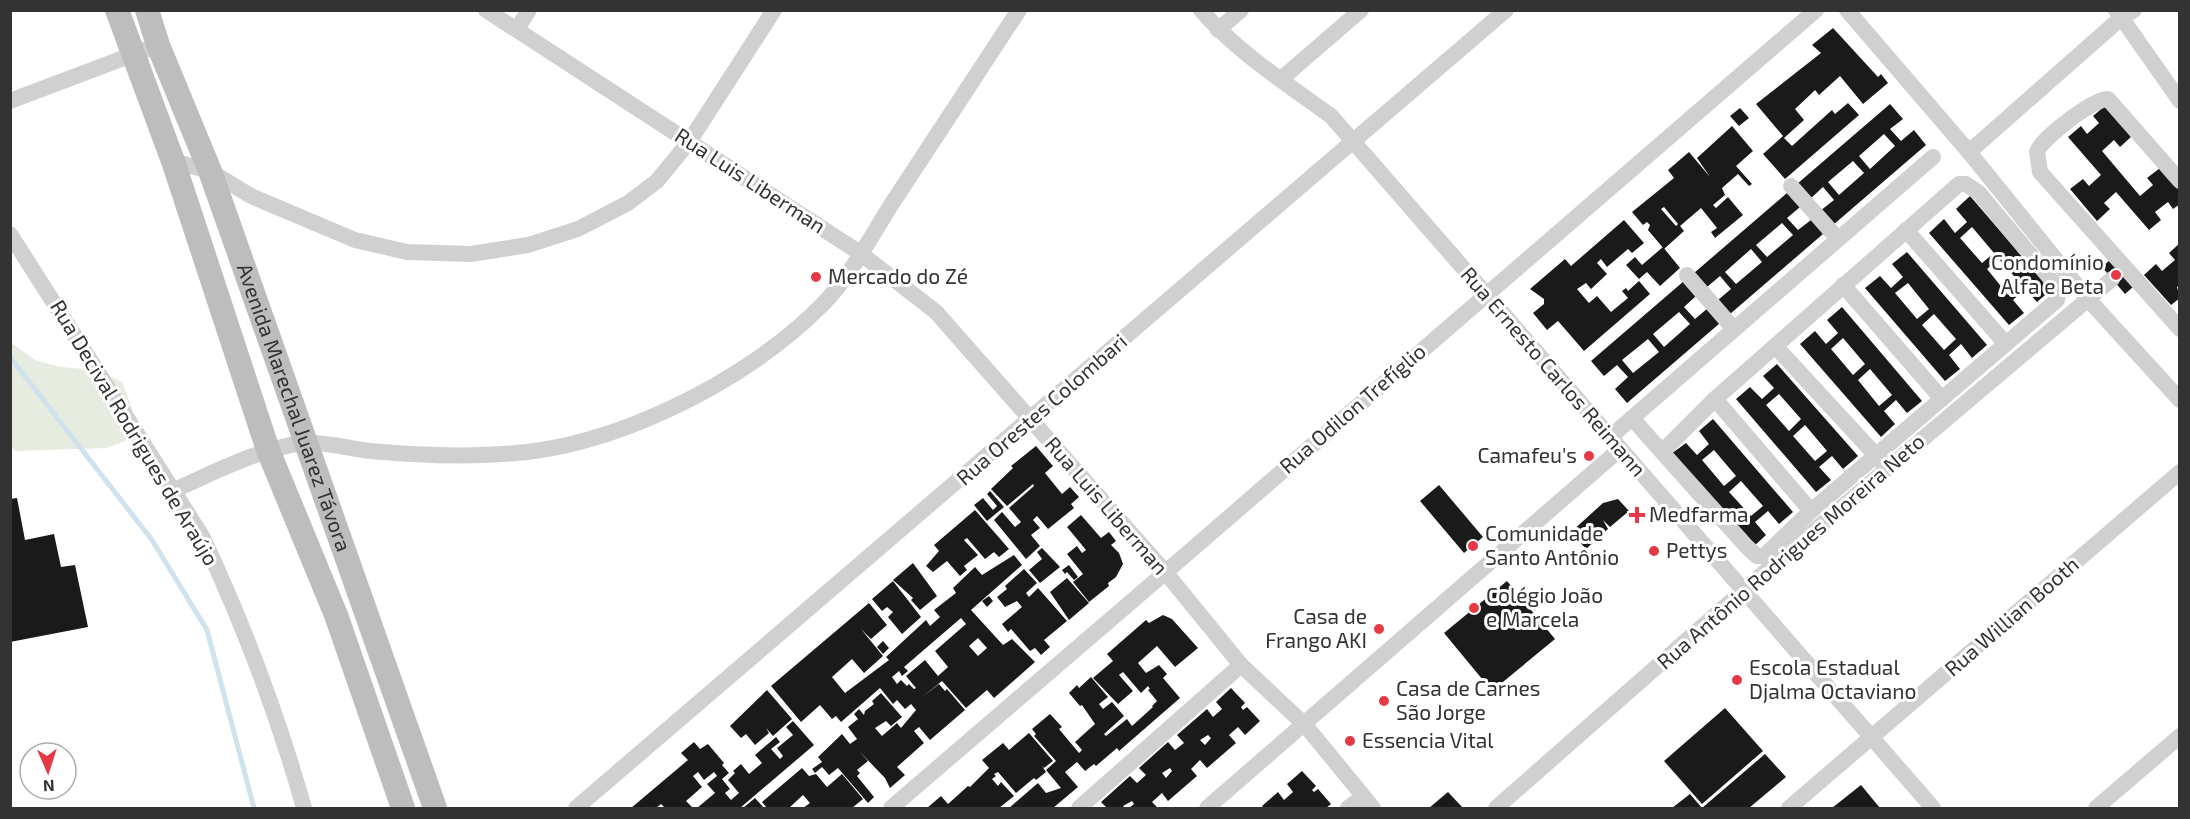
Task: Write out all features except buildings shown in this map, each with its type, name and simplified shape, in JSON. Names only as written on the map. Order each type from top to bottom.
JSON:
[{"type":"street","name":"Avenida Marechal Juarez Távora","points":[[117,10],[173,161],[268,450],[336,615],[404,808]]},
{"type":"street","name":"Avenida Marechal Juarez Távora","points":[[147,10],[158,45],[210,171],[435,808]]},
{"type":"street","name":"Rua Luis Liberman","points":[[486,10],[860,253],[936,312],[1166,573],[1241,665],[1305,725],[1368,803]]},
{"type":"street","points":[[517,29],[529,10]]},
{"type":"street","points":[[173,161],[210,171],[251,196],[356,240],[407,252],[471,254],[528,245],[578,229],[628,203],[657,181],[689,142],[774,10]]},
{"type":"street","points":[[174,490],[268,450],[305,443],[369,451],[461,457],[525,453],[576,443],[626,427],[674,406],[720,381],[785,339],[824,303],[860,253],[1019,10]]},
{"type":"street","name":"Rua Ernesto Carlos Reimann","points":[[1201,10],[1218,30],[1331,116],[1614,444],[1873,736],[1933,808]]},
{"type":"street","points":[[1218,30],[1240,10]]},
{"type":"street","points":[[1281,80],[1361,10]]},
{"type":"street","name":"Rua Orestes Colombari","points":[[576,808],[1031,420],[1506,10]]},
{"type":"street","name":"Rua Odilon Trefíglio","points":[[891,808],[1166,573],[1485,293],[1816,10]]},
{"type":"street","points":[[1847,10],[1969,152],[2087,298],[2180,400]]},
{"type":"street","points":[[1969,152],[2124,13],[2180,101]]},
{"type":"street","points":[[10,101],[158,45]]},
{"type":"street","points":[[2180,181],[2108,99],[2097,101],[2087,107],[2040,146],[2037,163],[2040,172],[2120,272],[2180,329]]},
{"type":"street","points":[[1207,808],[1305,725],[1614,444],[1632,418],[1933,157]]},
{"type":"street","points":[[1632,418],[1662,452],[1757,556],[1769,552],[1811,511],[1882,462],[1942,399],[2057,300],[2060,293],[1979,193],[1966,184],[1959,184],[1715,399],[1662,452]]},
{"type":"street","points":[[1791,186],[1838,239]]},
{"type":"street","points":[[1906,230],[2006,344]]},
{"type":"street","name":"Rua Decival Rodrigues de Araújo","points":[[10,234],[202,536],[221,577],[295,777],[304,808]]},
{"type":"street","name":"Rua Antônio Rodrigues Moreira Neto","points":[[1496,808],[1745,589],[1882,462],[2120,272]]},
{"type":"street","points":[[1687,275],[1734,329]]},
{"type":"street","points":[[1843,285],[1942,399]]},
{"type":"street","points":[[1776,347],[1882,462]]},
{"type":"street","points":[[1715,399],[1811,511]]},
{"type":"street","name":"Rua Willian Booth","points":[[1789,808],[2180,472]]},
{"type":"street","points":[[1079,808],[1241,665]]},
{"type":"street","points":[[2096,808],[2180,736]]},
{"type":"street","points":[[1348,808],[1368,803]]},
{"type":"shaded area","points":[[10,342],[35,360],[61,367],[96,370],[122,382],[132,408],[133,438],[107,448],[16,451],[11,447]]},
{"type":"waterway","points":[[10,357],[152,540],[207,630],[254,808]]},
{"type":"place","name":"Condomínio Alfa e Beta","points":[[2116,275]]},
{"type":"place","name":"Mercado do Zé","points":[[816,277]]},
{"type":"place","name":"Camafeu's","points":[[1589,456]]},
{"type":"place","name":"Medfarma","points":[[1637,515]]},
{"type":"place","name":"Comunidade Santo Antônio","points":[[1473,546]]},
{"type":"place","name":"Pettys","points":[[1654,551]]},
{"type":"place","name":"Colégio João e Marcela","points":[[1474,608]]},
{"type":"place","name":"Casa de Frango AKI","points":[[1379,629]]},
{"type":"place","name":"Escola Estadual Djalma Octaviano","points":[[1737,680]]},
{"type":"place","name":"Casa de Carnes São Jorge","points":[[1384,701]]},
{"type":"place","name":"Essencia Vital","points":[[1350,741]]}]
